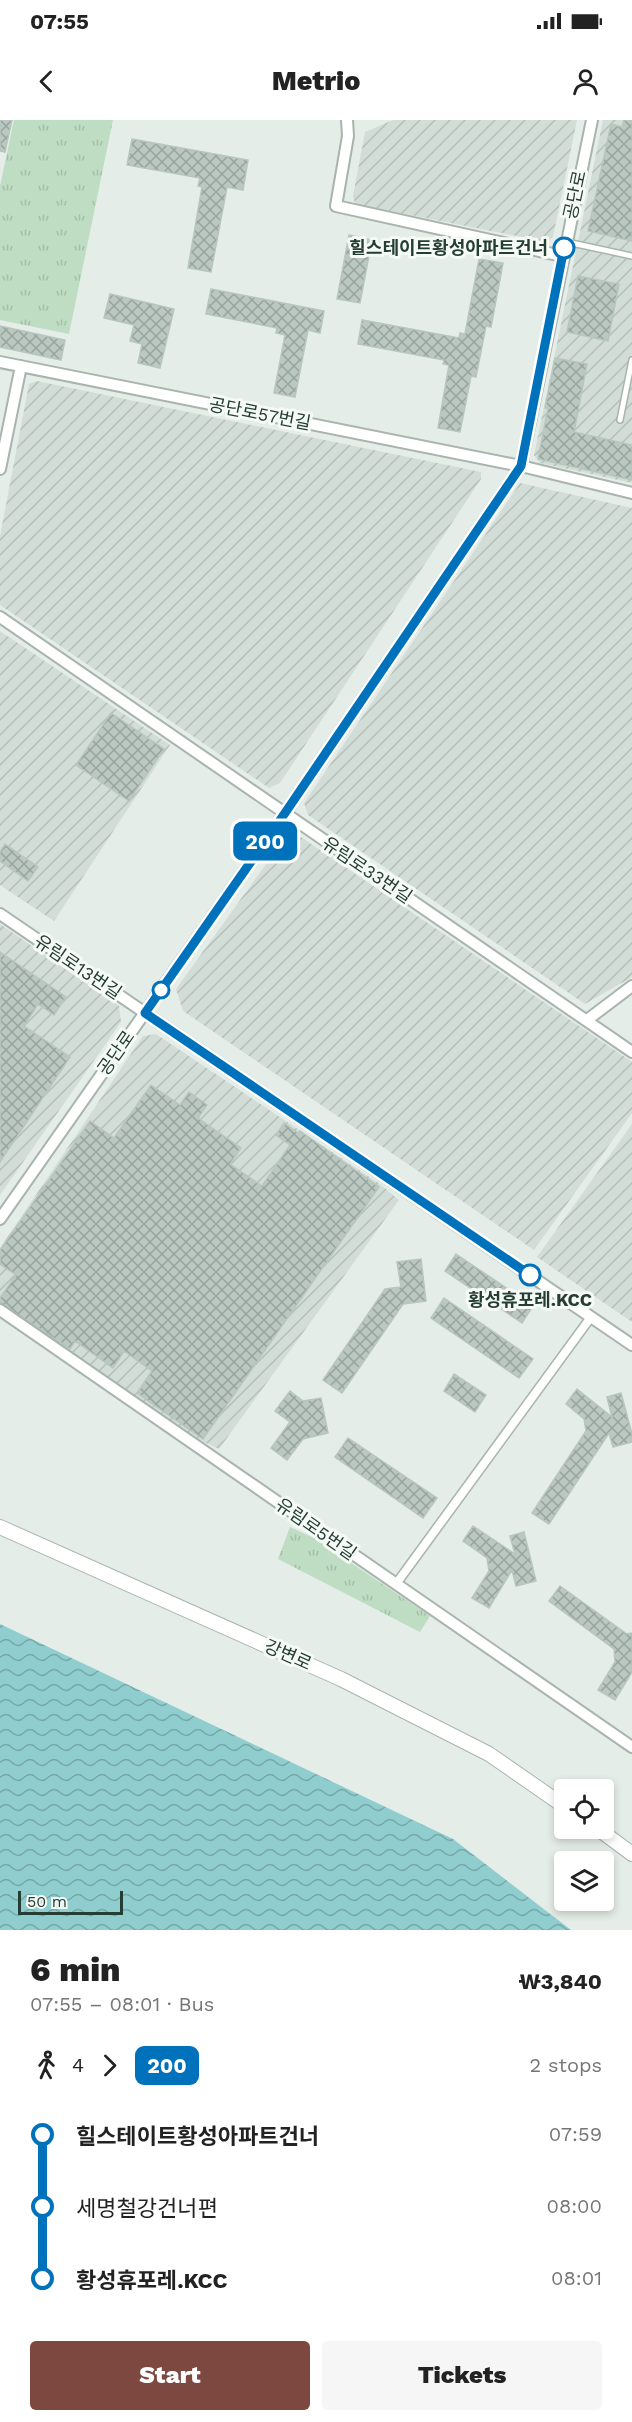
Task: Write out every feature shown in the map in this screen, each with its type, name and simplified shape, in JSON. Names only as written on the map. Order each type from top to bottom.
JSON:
[{"type":"street","points":[[347,120],[348,136],[336,206],[562,256]]},
{"type":"street","name":"공단로","points":[[0,1220],[285,813],[521,466],[562,256],[592,120]]},
{"type":"street","name":"공단로57번길","points":[[0,362],[521,466],[632,493]]},
{"type":"street","points":[[0,469],[21,366]]},
{"type":"street","name":"유림로33번길","points":[[0,617],[632,1052]]},
{"type":"street","name":"유림로13번길","points":[[0,914],[632,1345]]},
{"type":"street","points":[[587,1020],[632,986]]},
{"type":"street","name":"유림로5번길","points":[[0,1310],[632,1747]]},
{"type":"street","points":[[396,1584],[591,1317]]},
{"type":"street","name":"강변로","points":[[0,1527],[341,1679],[489,1754],[554,1799]]},
{"type":"street","points":[[625,1843],[632,1854]]},
{"type":"lane","points":[[565,242],[632,256]]},
{"type":"lane","points":[[620,420],[632,360]]},
{"type":"shaded area","points":[[393,120],[577,120],[553,237],[547,242],[355,204],[353,196],[365,132]]},
{"type":"shaded area","points":[[603,120],[632,120],[632,483],[540,463],[534,455]]},
{"type":"shaded area","points":[[37,381],[481,472],[481,479],[280,783],[269,788],[0,605],[0,536],[29,384]]},
{"type":"shaded area","points":[[520,483],[632,508],[632,977],[585,1004],[308,815],[304,803]]},
{"type":"shaded area","points":[[0,631],[170,745],[54,921],[0,885]]},
{"type":"shaded area","points":[[295,833],[632,1062],[632,1113],[534,1250],[183,1011],[176,989],[287,835]]},
{"type":"shaded area","points":[[0,924],[119,1006],[121,1022],[0,1195]]},
{"type":"shaded area","points":[[156,1034],[380,1184],[399,1200],[219,1449],[200,1440],[0,1305],[0,1248],[143,1036]]},
{"type":"shaded area","points":[[632,1124],[632,1322],[537,1257]]},
{"type":"green space","points":[[14,120],[113,120],[69,334],[0,320],[0,186]]},
{"type":"green space","points":[[290,1527],[314,1538],[430,1616],[420,1632],[278,1559]]},
{"type":"water","points":[[0,1624],[453,1839],[571,1930],[0,1930]]},
{"type":"building","points":[[0,120],[12,120],[5,152],[0,151]]},
{"type":"building","points":[[624,120],[632,120],[632,241],[588,231],[611,124],[622,127]]},
{"type":"building","points":[[132,139],[248,160],[243,190],[227,187],[211,272],[188,268],[202,187],[198,186],[200,178],[127,165]]},
{"type":"building","points":[[349,235],[372,240],[360,303],[337,299]]},
{"type":"building","points":[[479,259],[503,263],[491,327],[486,326],[476,377],[471,376],[460,432],[438,428],[449,365],[443,364],[444,360],[358,344],[362,320],[459,338],[460,333],[465,334]]},
{"type":"building","points":[[578,276],[619,284],[608,341],[567,332]]},
{"type":"building","points":[[211,289],[324,311],[320,333],[308,330],[295,397],[274,393],[285,335],[276,333],[277,328],[206,314]]},
{"type":"building","points":[[110,294],[174,309],[160,368],[138,363],[142,344],[130,341],[134,325],[104,318]]},
{"type":"building","points":[[0,326],[65,340],[61,360],[0,347]]},
{"type":"building","points":[[555,358],[587,364],[574,432],[632,445],[632,480],[538,459]]},
{"type":"building","points":[[111,713],[164,749],[129,801],[76,765]]},
{"type":"building","points":[[5,844],[38,867],[28,881],[0,861],[0,852]]},
{"type":"building","points":[[0,952],[66,997],[54,1015],[38,1004],[24,1026],[70,1057],[0,1162]]},
{"type":"building","points":[[151,1085],[180,1105],[189,1092],[207,1105],[198,1118],[241,1148],[230,1164],[262,1186],[290,1145],[276,1135],[284,1123],[298,1133],[300,1131],[379,1187],[203,1439],[137,1393],[152,1371],[124,1351],[113,1368],[75,1341],[70,1349],[0,1303],[0,1298],[16,1275],[0,1264],[0,1250],[90,1121],[114,1138]]},
{"type":"building","points":[[456,1254],[533,1306],[522,1323],[445,1271]]},
{"type":"building","points":[[421,1259],[426,1301],[403,1304],[342,1393],[323,1380],[385,1289],[401,1287],[397,1262]]},
{"type":"building","points":[[444,1298],[533,1359],[519,1378],[431,1318]]},
{"type":"building","points":[[454,1374],[486,1395],[475,1412],[444,1391]]},
{"type":"building","points":[[577,1389],[612,1417],[607,1397],[621,1393],[632,1442],[613,1447],[609,1433],[549,1524],[532,1513],[586,1431],[584,1419],[566,1404]]},
{"type":"building","points":[[290,1391],[303,1401],[321,1398],[328,1433],[303,1439],[287,1460],[271,1448],[290,1422],[275,1411]]},
{"type":"building","points":[[348,1438],[437,1498],[423,1518],[335,1457]]},
{"type":"building","points":[[473,1526],[515,1554],[510,1536],[524,1532],[536,1581],[516,1586],[512,1570],[489,1608],[472,1598],[489,1571],[487,1558],[463,1541]]},
{"type":"building","points":[[560,1586],[627,1634],[632,1633],[632,1672],[615,1700],[598,1690],[615,1662],[614,1649],[549,1601]]},
{"type":"bus line","name":"200","points":[[530,1275],[145,1013],[285,813],[521,466],[564,248]]},
{"type":"place","name":"힐스테이트황성아파트건너","points":[[564,248]]},
{"type":"place","name":"황성휴포레.KCC","points":[[530,1275]]}]
